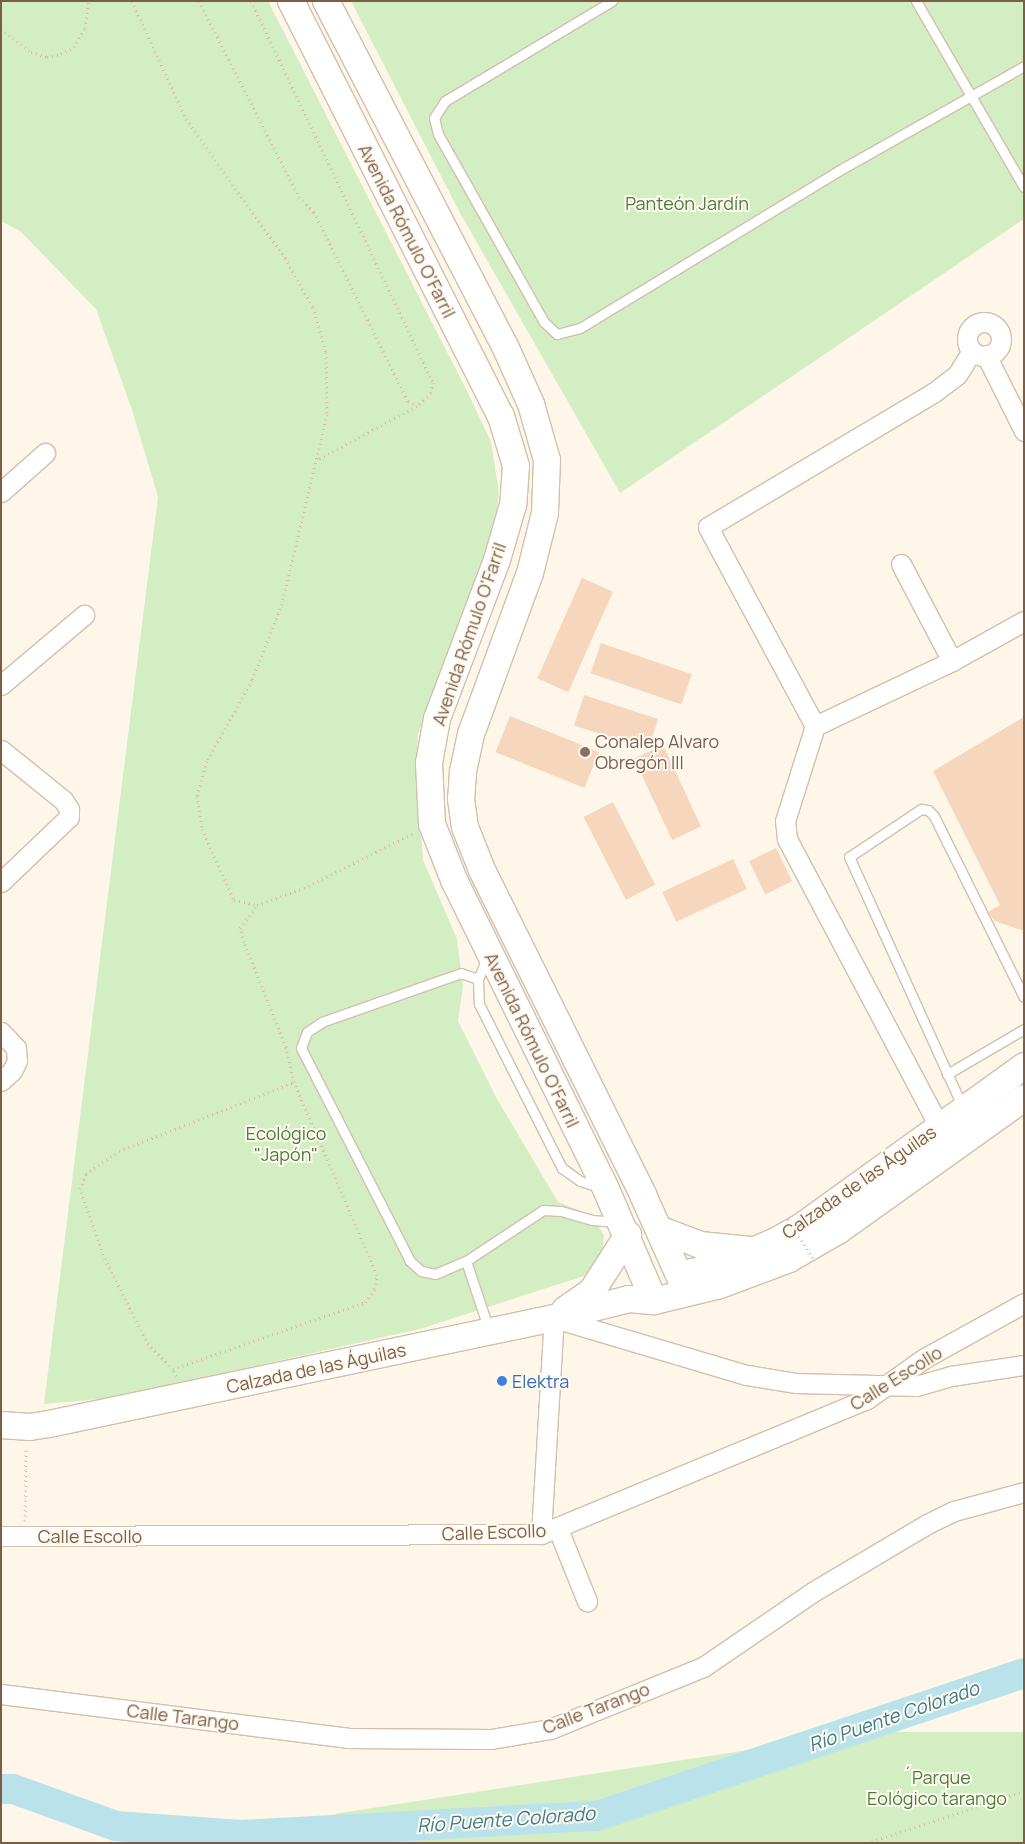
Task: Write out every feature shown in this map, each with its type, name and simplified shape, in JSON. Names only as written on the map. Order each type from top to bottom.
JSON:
[{"type":"main road","name":"Avenida Rómulo O'Farril","points":[[290,1],[501,416],[516,466],[514,505],[497,560],[437,719],[429,763],[432,824],[441,853],[618,1213],[644,1295]]},
{"type":"main road","name":"Avenida Rómulo O'Farril","points":[[326,1],[504,346],[531,404],[547,460],[545,513],[530,573],[471,734],[463,772],[461,799],[465,827],[482,870],[643,1195],[683,1284]]},
{"type":"main road","name":"Calzada de las Águilas","points":[[683,1284],[712,1268],[756,1250],[800,1227],[1024,1066]]},
{"type":"main road","name":"Calzada de las Águilas","points":[[1,1424],[30,1427],[49,1424],[554,1318],[683,1284],[747,1276],[789,1259],[838,1230],[1024,1098]]},
{"type":"main road","points":[[554,1318],[592,1291],[618,1213],[643,1195]]},
{"type":"main road","points":[[659,1229],[700,1244],[756,1250]]},
{"type":"street","points":[[939,1126],[787,839],[785,820],[815,726],[708,528],[934,393],[957,375],[979,353],[1024,431]]},
{"type":"street","points":[[1,492],[44,453]]},
{"type":"street","points":[[901,564],[952,662]]},
{"type":"street","points":[[1,685],[84,615]]},
{"type":"street","points":[[815,726],[952,662],[1024,621]]},
{"type":"street","points":[[1,750],[62,800],[69,809],[66,823],[1,882]]},
{"type":"street","points":[[1,1032],[16,1048],[17,1061],[7,1076]]},
{"type":"street","name":"Calle Escollo","points":[[1,1536],[549,1531],[830,1416],[867,1399],[923,1359],[1024,1303]]},
{"type":"street","points":[[587,1601],[549,1531],[554,1318],[747,1376],[814,1384],[890,1383],[916,1386],[951,1376],[1024,1365]]},
{"type":"street","name":"Calle Tarango","points":[[1,1694],[346,1738],[491,1739],[550,1730],[703,1667],[816,1590],[926,1524],[954,1511],[1024,1492]]},
{"type":"lane","points":[[612,1],[445,102],[434,118],[438,134],[544,322],[557,334],[580,328],[838,171],[1024,66]]},
{"type":"lane","points":[[916,1],[1024,186]]},
{"type":"lane","points":[[963,1109],[850,863],[849,857],[921,809],[928,810],[934,816],[1024,997]]},
{"type":"lane","points":[[489,953],[478,979],[480,1004],[562,1168],[618,1213]]},
{"type":"lane","points":[[478,979],[461,973],[322,1022],[307,1032],[302,1048],[410,1261],[421,1271],[435,1274],[466,1261],[542,1210],[561,1211],[592,1220],[618,1213]]},
{"type":"lane","points":[[947,1074],[1024,1029]]},
{"type":"lane","points":[[466,1261],[490,1331]]},
{"type":"path","points":[[1,29],[31,52],[47,57],[61,54],[74,47],[86,28],[89,1]]},
{"type":"path","points":[[132,1],[186,119],[285,258],[313,307],[326,352],[327,414],[318,459],[282,604],[252,680],[207,761],[197,796],[202,829],[234,900],[257,905],[304,888],[432,824]]},
{"type":"path","points":[[199,1],[299,197],[314,212],[408,401],[417,406]]},
{"type":"path","points":[[250,1],[433,382],[431,393],[417,406],[318,459]]},
{"type":"path","points":[[173,1369],[365,1302],[375,1288],[378,1274],[294,1082],[286,1046],[240,928],[257,905]]},
{"type":"path","points":[[178,1383],[173,1369],[148,1344],[105,1259],[80,1189],[86,1174],[119,1151],[294,1082]]},
{"type":"path","points":[[788,1218],[814,1260]]},
{"type":"path","points":[[25,1536],[26,1444]]},
{"type":"path","points":[[866,1843],[1024,1791]]},
{"type":"green space","name":"Ecológico \"Japón\"","points":[[1,1],[268,1],[468,393],[491,442],[499,493],[494,532],[418,734],[416,769],[423,860],[457,939],[463,986],[458,1021],[497,1099],[558,1202],[591,1215],[604,1235],[602,1258],[587,1275],[420,1329],[112,1398],[44,1404],[158,497],[132,410],[96,309],[20,231],[1,221]]},
{"type":"green space","name":"Panteón Jardín","points":[[351,1],[1024,1],[1024,219],[620,493],[460,213]]},
{"type":"green space","name":"´Parque Eológico tarango","points":[[864,1732],[1024,1732],[1024,1843],[224,1843],[340,1813]]},
{"type":"building","points":[[582,578],[613,592],[568,692],[537,678]]},
{"type":"building","points":[[601,643],[692,674],[681,705],[591,673]]},
{"type":"building","points":[[584,695],[658,719],[648,750],[574,725]]},
{"type":"building","points":[[510,716],[599,752],[584,788],[495,752]]},
{"type":"building","points":[[1024,717],[1024,931],[995,921],[988,912],[1000,905],[933,771]]},
{"type":"building","points":[[663,745],[701,827],[672,840],[634,759]]},
{"type":"building","points":[[613,802],[655,885],[626,900],[584,817]]},
{"type":"building","points":[[776,848],[792,881],[765,894],[749,861]]},
{"type":"building","points":[[733,859],[747,889],[676,922],[662,892]]},
{"type":"waterway","name":"Río Puente Colorado","points":[[1,1789],[13,1789],[116,1826],[241,1835],[597,1816],[1024,1673]]},
{"type":"place","name":"Conalep Alvaro Obregón lll","points":[[585,752]]},
{"type":"place","name":"Elektra","points":[[502,1381]]}]
